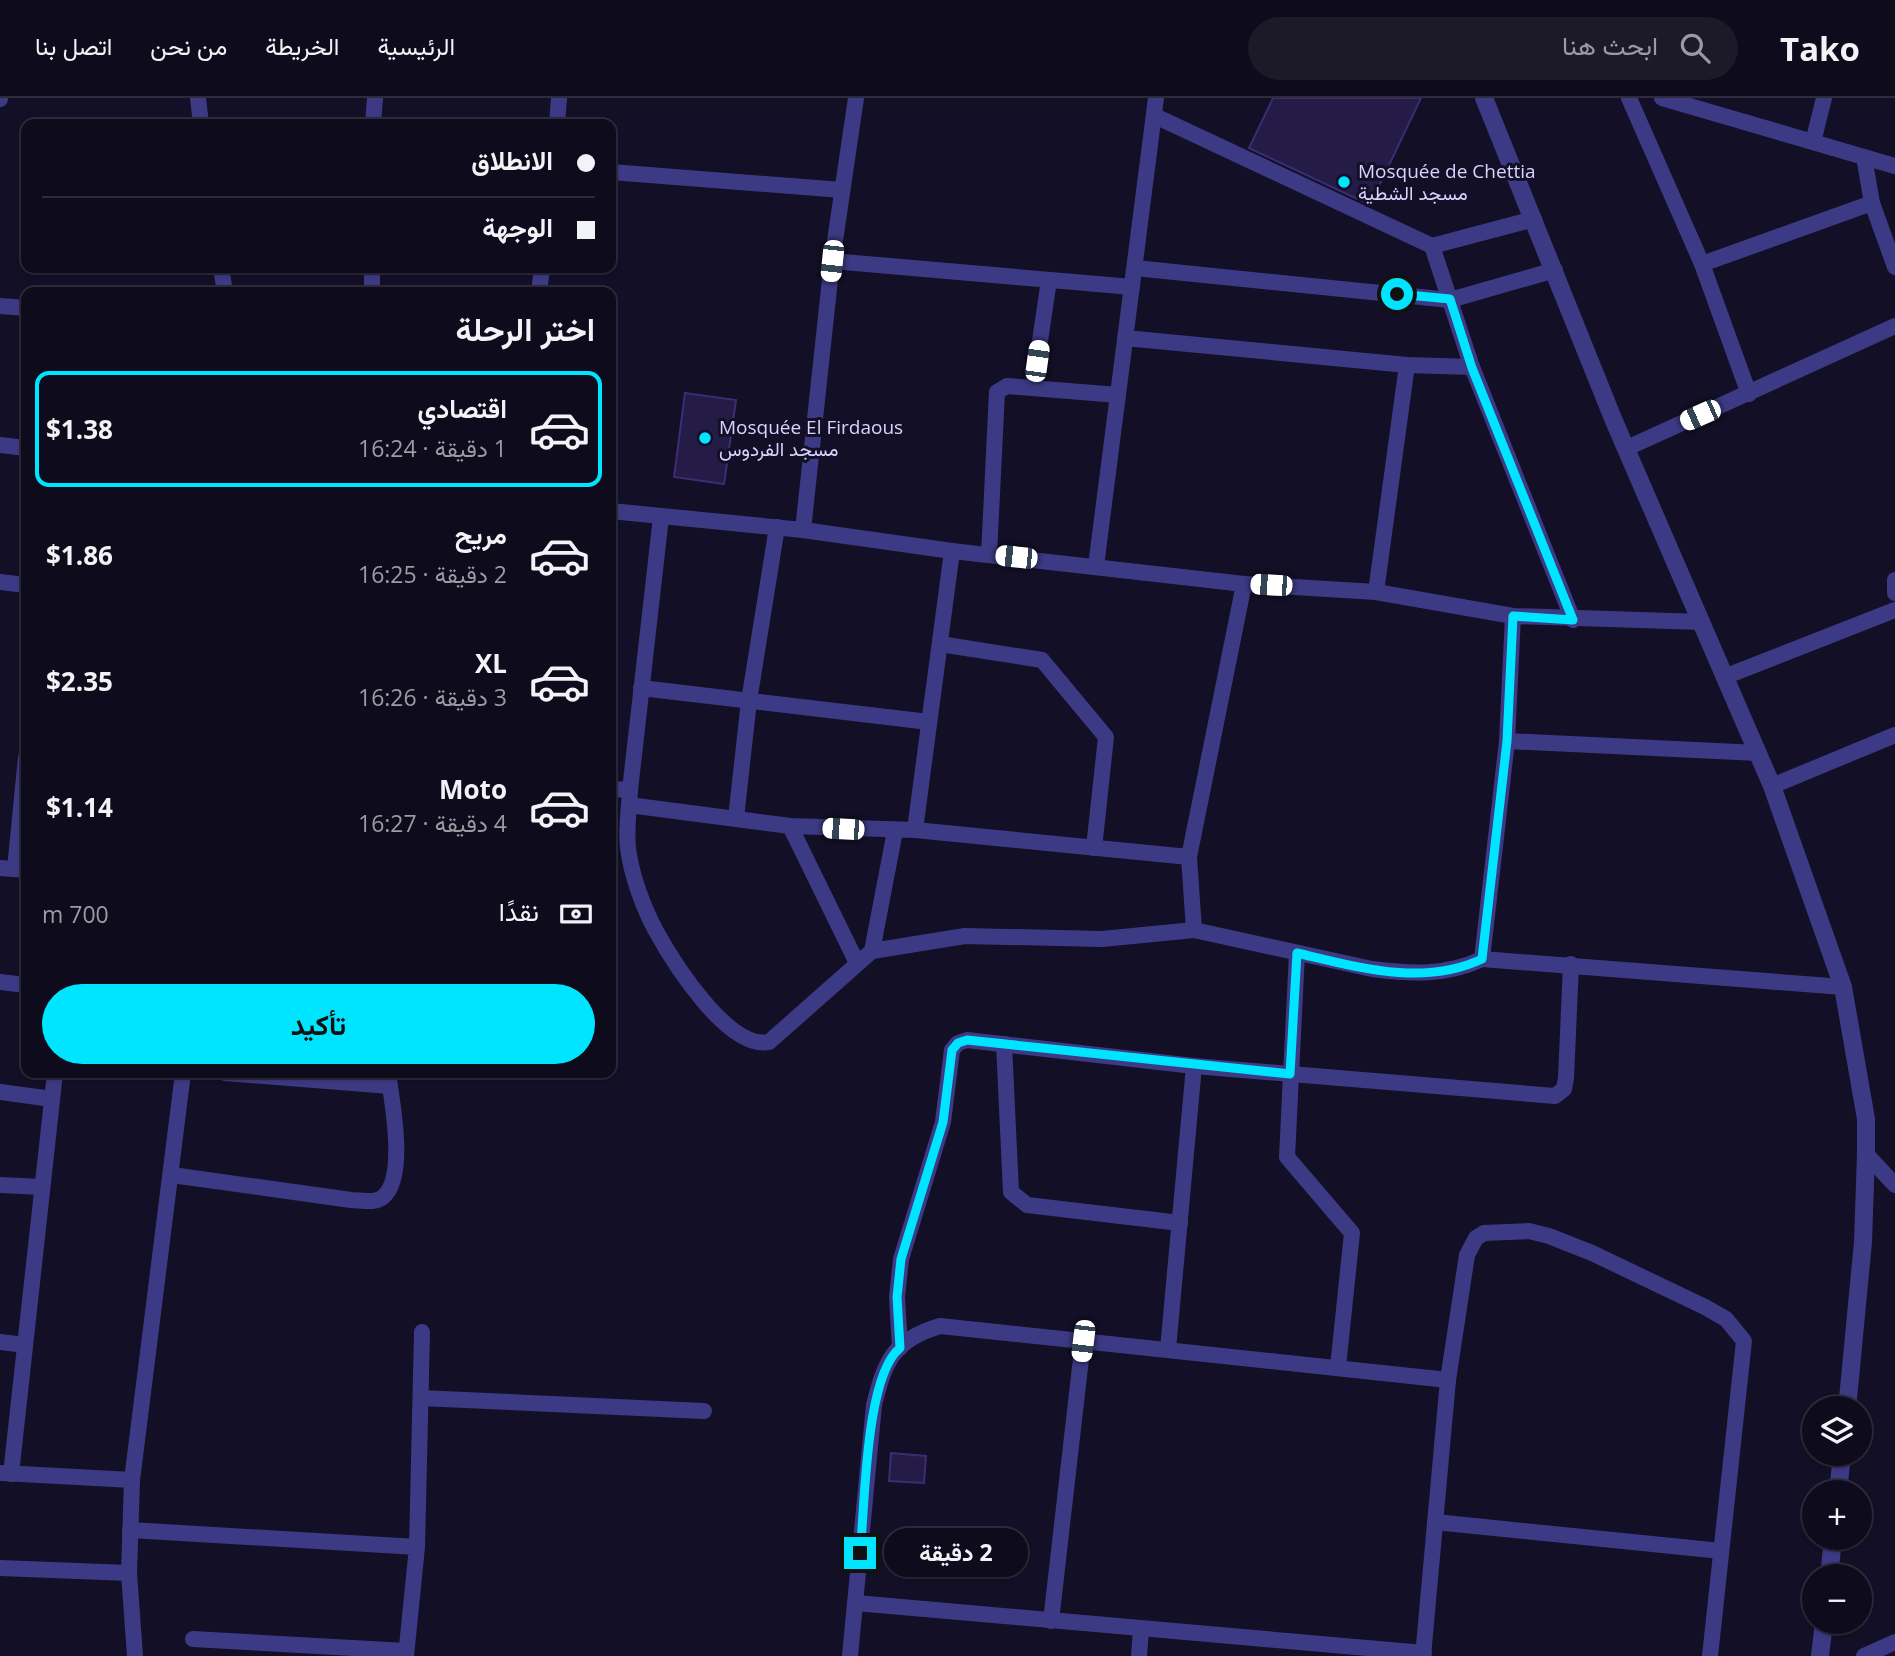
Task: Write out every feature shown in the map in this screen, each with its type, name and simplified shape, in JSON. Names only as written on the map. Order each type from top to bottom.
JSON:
[{"type":"street","points":[[198,98],[200,119]]},
{"type":"street","points":[[373,119],[374,98]]},
{"type":"street","points":[[557,119],[559,98]]},
{"type":"street","points":[[803,530],[832,261],[856,98]]},
{"type":"street","points":[[1096,566],[1156,98]]},
{"type":"street","points":[[1484,98],[1627,448],[1772,786],[1843,988],[1866,1119],[1863,1242],[1847,1396]]},
{"type":"street","points":[[1629,98],[1702,264],[1749,394]]},
{"type":"street","points":[[1662,98],[1712,104],[1813,142],[1895,166]]},
{"type":"street","points":[[1813,142],[1824,98]]},
{"type":"street","points":[[1155,116],[1432,246],[1534,219]]},
{"type":"street","points":[[1864,157],[1872,203],[1895,267]]},
{"type":"street","points":[[616,172],[842,190]]},
{"type":"street","points":[[1702,264],[1872,203]]},
{"type":"street","points":[[1432,246],[1472,368],[1573,620]]},
{"type":"street","points":[[832,261],[1132,287]]},
{"type":"street","points":[[1135,268],[1450,299],[1555,270]]},
{"type":"street","points":[[1033,388],[1049,280]]},
{"type":"street","points":[[0,306],[21,308]]},
{"type":"street","points":[[1627,448],[1895,326]]},
{"type":"street","points":[[1125,338],[1407,365],[1472,368]]},
{"type":"street","points":[[1376,592],[1407,365]]},
{"type":"street","points":[[989,555],[997,392],[1007,386],[1118,395]]},
{"type":"street","points":[[0,445],[21,447]]},
{"type":"street","points":[[616,512],[777,527],[952,551],[1244,584],[1376,592],[1513,616],[1702,622]]},
{"type":"street","points":[[661,517],[629,798],[629,855],[656,931],[695,992],[737,1034],[759,1044],[769,1042],[872,951],[965,936],[1102,939],[1194,930],[1401,973],[1461,969],[1482,959],[1571,964],[1843,988]]},
{"type":"street","points":[[736,818],[749,701],[777,527]]},
{"type":"street","points":[[915,830],[952,551]]},
{"type":"street","points":[[1895,580],[1895,593]]},
{"type":"street","points":[[0,582],[21,584]]},
{"type":"street","points":[[1194,930],[1189,857],[1244,584]]},
{"type":"street","points":[[1724,677],[1895,610]]},
{"type":"street","points":[[1482,959],[1507,741],[1513,616]]},
{"type":"street","points":[[940,644],[1042,660],[1106,737],[1094,848]]},
{"type":"street","points":[[641,688],[929,722]]},
{"type":"street","points":[[1772,786],[1895,735]]},
{"type":"street","points":[[1507,741],[1758,753]]},
{"type":"street","points":[[616,792],[629,798],[790,826],[915,830],[1189,857]]},
{"type":"street","points":[[14,869],[21,804]]},
{"type":"street","points":[[790,826],[856,963]]},
{"type":"street","points":[[872,951],[895,831]]},
{"type":"street","points":[[1297,953],[1290,1074],[1289,1163],[1352,1233],[1338,1367]]},
{"type":"street","points":[[900,1348],[897,1297],[901,1259],[943,1122],[952,1050],[958,1043],[967,1040],[1194,1066],[1555,1096],[1564,1089],[1566,1078],[1571,964]]},
{"type":"street","points":[[0,982],[21,984]]},
{"type":"street","points":[[1004,1044],[1011,1192],[1015,1198],[1027,1205],[1180,1223]]},
{"type":"street","points":[[1168,1349],[1194,1066]]},
{"type":"street","points":[[54,1078],[25,1345],[5,1473],[132,1480]]},
{"type":"street","points":[[135,1656],[129,1573],[132,1480],[182,1078]]},
{"type":"street","points":[[172,1175],[351,1200],[373,1201],[383,1197],[390,1187],[397,1162],[389,1079],[362,1078]]},
{"type":"street","points":[[0,1092],[52,1099]]},
{"type":"street","points":[[1866,1154],[1895,1185]]},
{"type":"street","points":[[0,1185],[42,1187]]},
{"type":"street","points":[[856,1602],[1423,1655],[1448,1380],[1467,1255],[1476,1238],[1484,1233],[1517,1231],[1549,1236],[1592,1253],[1726,1319],[1744,1341],[1710,1656]]},
{"type":"street","points":[[850,1656],[874,1405],[889,1356],[920,1332],[940,1326],[1448,1380]]},
{"type":"street","points":[[193,1639],[275,1650],[406,1653],[417,1548],[422,1332]]},
{"type":"street","points":[[1052,1621],[1083,1341]]},
{"type":"street","points":[[0,1342],[25,1345]]},
{"type":"street","points":[[421,1398],[704,1411]]},
{"type":"street","points":[[1435,1522],[1721,1551]]},
{"type":"street","points":[[130,1530],[417,1548]]},
{"type":"street","points":[[0,1568],[129,1573]]},
{"type":"street","points":[[1139,1656],[1141,1629]]},
{"type":"street","points":[[1820,1656],[1823,1634]]},
{"type":"street","points":[[1864,1656],[1895,1642]]},
{"type":"building","name":"Mosquée de Chettia مسجد الشطية","points":[[1273,98],[1421,98],[1370,205],[1249,148]]},
{"type":"building","name":"Mosquée El Firdaous مسجد الفردوس","points":[[685,393],[736,400],[724,484],[674,477]]},
{"type":"building","points":[[891,1453],[926,1456],[924,1483],[889,1481]]},
{"type":"place","name":"Mosquée de Chettia مسجد الشطية","points":[[1344,182]]},
{"type":"place","name":"Mosquée El Firdaous مسجد الفردوس","points":[[705,438]]},
{"type":"route","points":[[860,1553],[874,1405],[889,1356],[900,1348],[897,1297],[901,1259],[920,1190],[931,1170],[943,1122],[952,1050],[958,1043],[967,1040],[1290,1074],[1297,953],[1401,973],[1461,969],[1482,959],[1507,741],[1513,616],[1573,620],[1472,368],[1450,299],[1397,294]]}]
